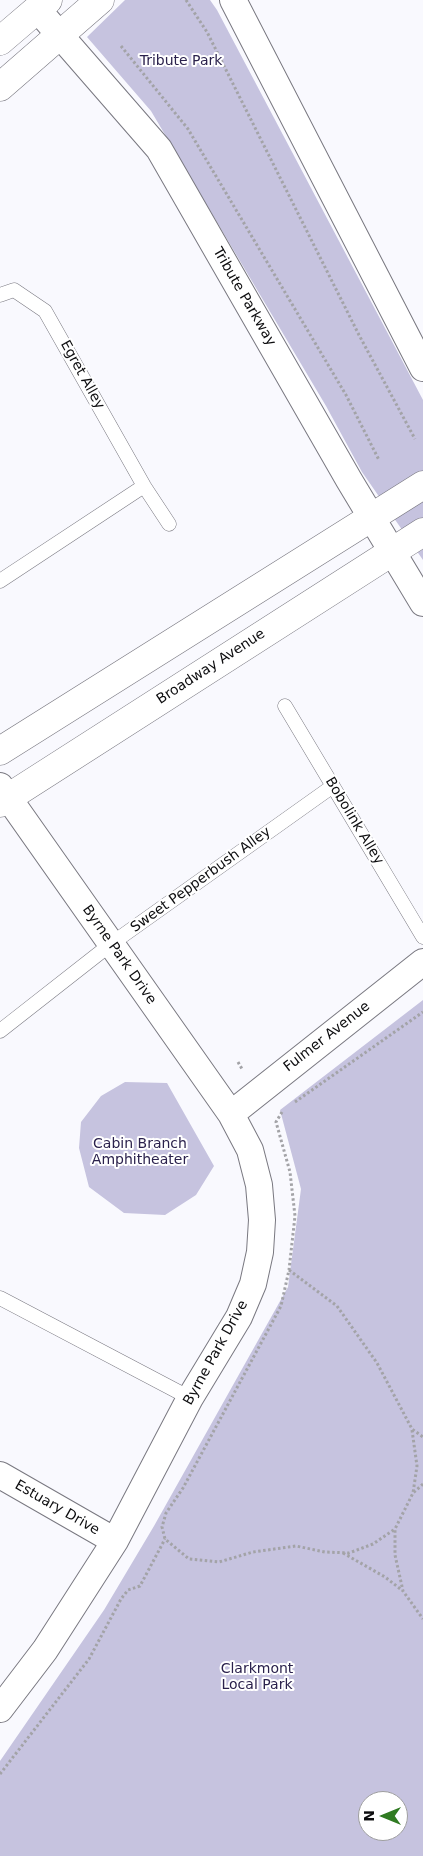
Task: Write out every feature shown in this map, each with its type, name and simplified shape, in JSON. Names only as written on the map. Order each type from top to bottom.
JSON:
[{"type":"street","points":[[0,87],[61,36],[100,0]]},
{"type":"street","points":[[233,0],[423,368]]},
{"type":"street","points":[[0,40],[43,5]]},
{"type":"street","name":"Tribute Parkway","points":[[43,5],[61,36],[159,149],[372,519],[423,603]]},
{"type":"street","points":[[0,751],[372,519],[423,484]]},
{"type":"street","name":"Broadway Avenue","points":[[3,795],[423,532]]},
{"type":"street","name":"Byrne Park Drive","points":[[0,1709],[46,1650],[115,1541],[190,1398],[240,1317],[253,1284],[260,1252],[262,1220],[259,1185],[250,1150],[231,1114],[3,795]]},
{"type":"street","name":"Fulmer Avenue","points":[[231,1114],[423,962]]},
{"type":"street","name":"Estuary Drive","points":[[0,1476],[115,1541]]},
{"type":"lane","name":"Egret Alley","points":[[0,295],[14,290],[46,311],[144,486],[169,524]]},
{"type":"lane","points":[[0,581],[144,486]]},
{"type":"lane","name":"Bobolink Alley","points":[[285,706],[423,937]]},
{"type":"lane","name":"Sweet Pepperbush Alley","points":[[0,1031],[111,944],[333,786]]},
{"type":"lane","points":[[0,1298],[190,1398]]},
{"type":"path","points":[[186,0],[207,32],[355,326],[415,439]]},
{"type":"path","points":[[120,46],[188,129],[346,395],[379,460]]},
{"type":"path","points":[[290,1105],[423,1012]]},
{"type":"path","points":[[238,1062],[244,1072]]},
{"type":"path","points":[[285,1109],[276,1122],[290,1172],[295,1216],[290,1270],[282,1306],[183,1488],[166,1513],[162,1527],[165,1540],[189,1558],[219,1562],[253,1552],[296,1546],[325,1552],[349,1553],[372,1544],[395,1529]]},
{"type":"path","points":[[290,1270],[337,1306],[377,1362],[412,1429],[417,1466],[413,1493],[395,1529],[395,1554],[403,1591]]},
{"type":"path","points":[[412,1429],[423,1437]]},
{"type":"path","points":[[413,1493],[423,1484]]},
{"type":"path","points":[[0,1774],[89,1659],[121,1599],[128,1590],[140,1586],[165,1540]]},
{"type":"path","points":[[342,1553],[385,1577],[403,1591],[423,1619]]},
{"type":"green space","name":"Tribute Park","points":[[125,0],[210,0],[217,10],[423,400],[423,560],[362,472],[326,406],[151,111],[87,37]]},
{"type":"green space","name":"Clarkmont Local Park","points":[[423,1000],[423,1856],[0,1856],[0,1761],[104,1610],[154,1526],[288,1287],[301,1189],[280,1110]]},
{"type":"green space","name":"Cabin Branch Amphitheater","points":[[125,1082],[167,1083],[214,1166],[196,1195],[165,1215],[124,1213],[89,1187],[79,1148],[81,1122],[101,1096]]}]
